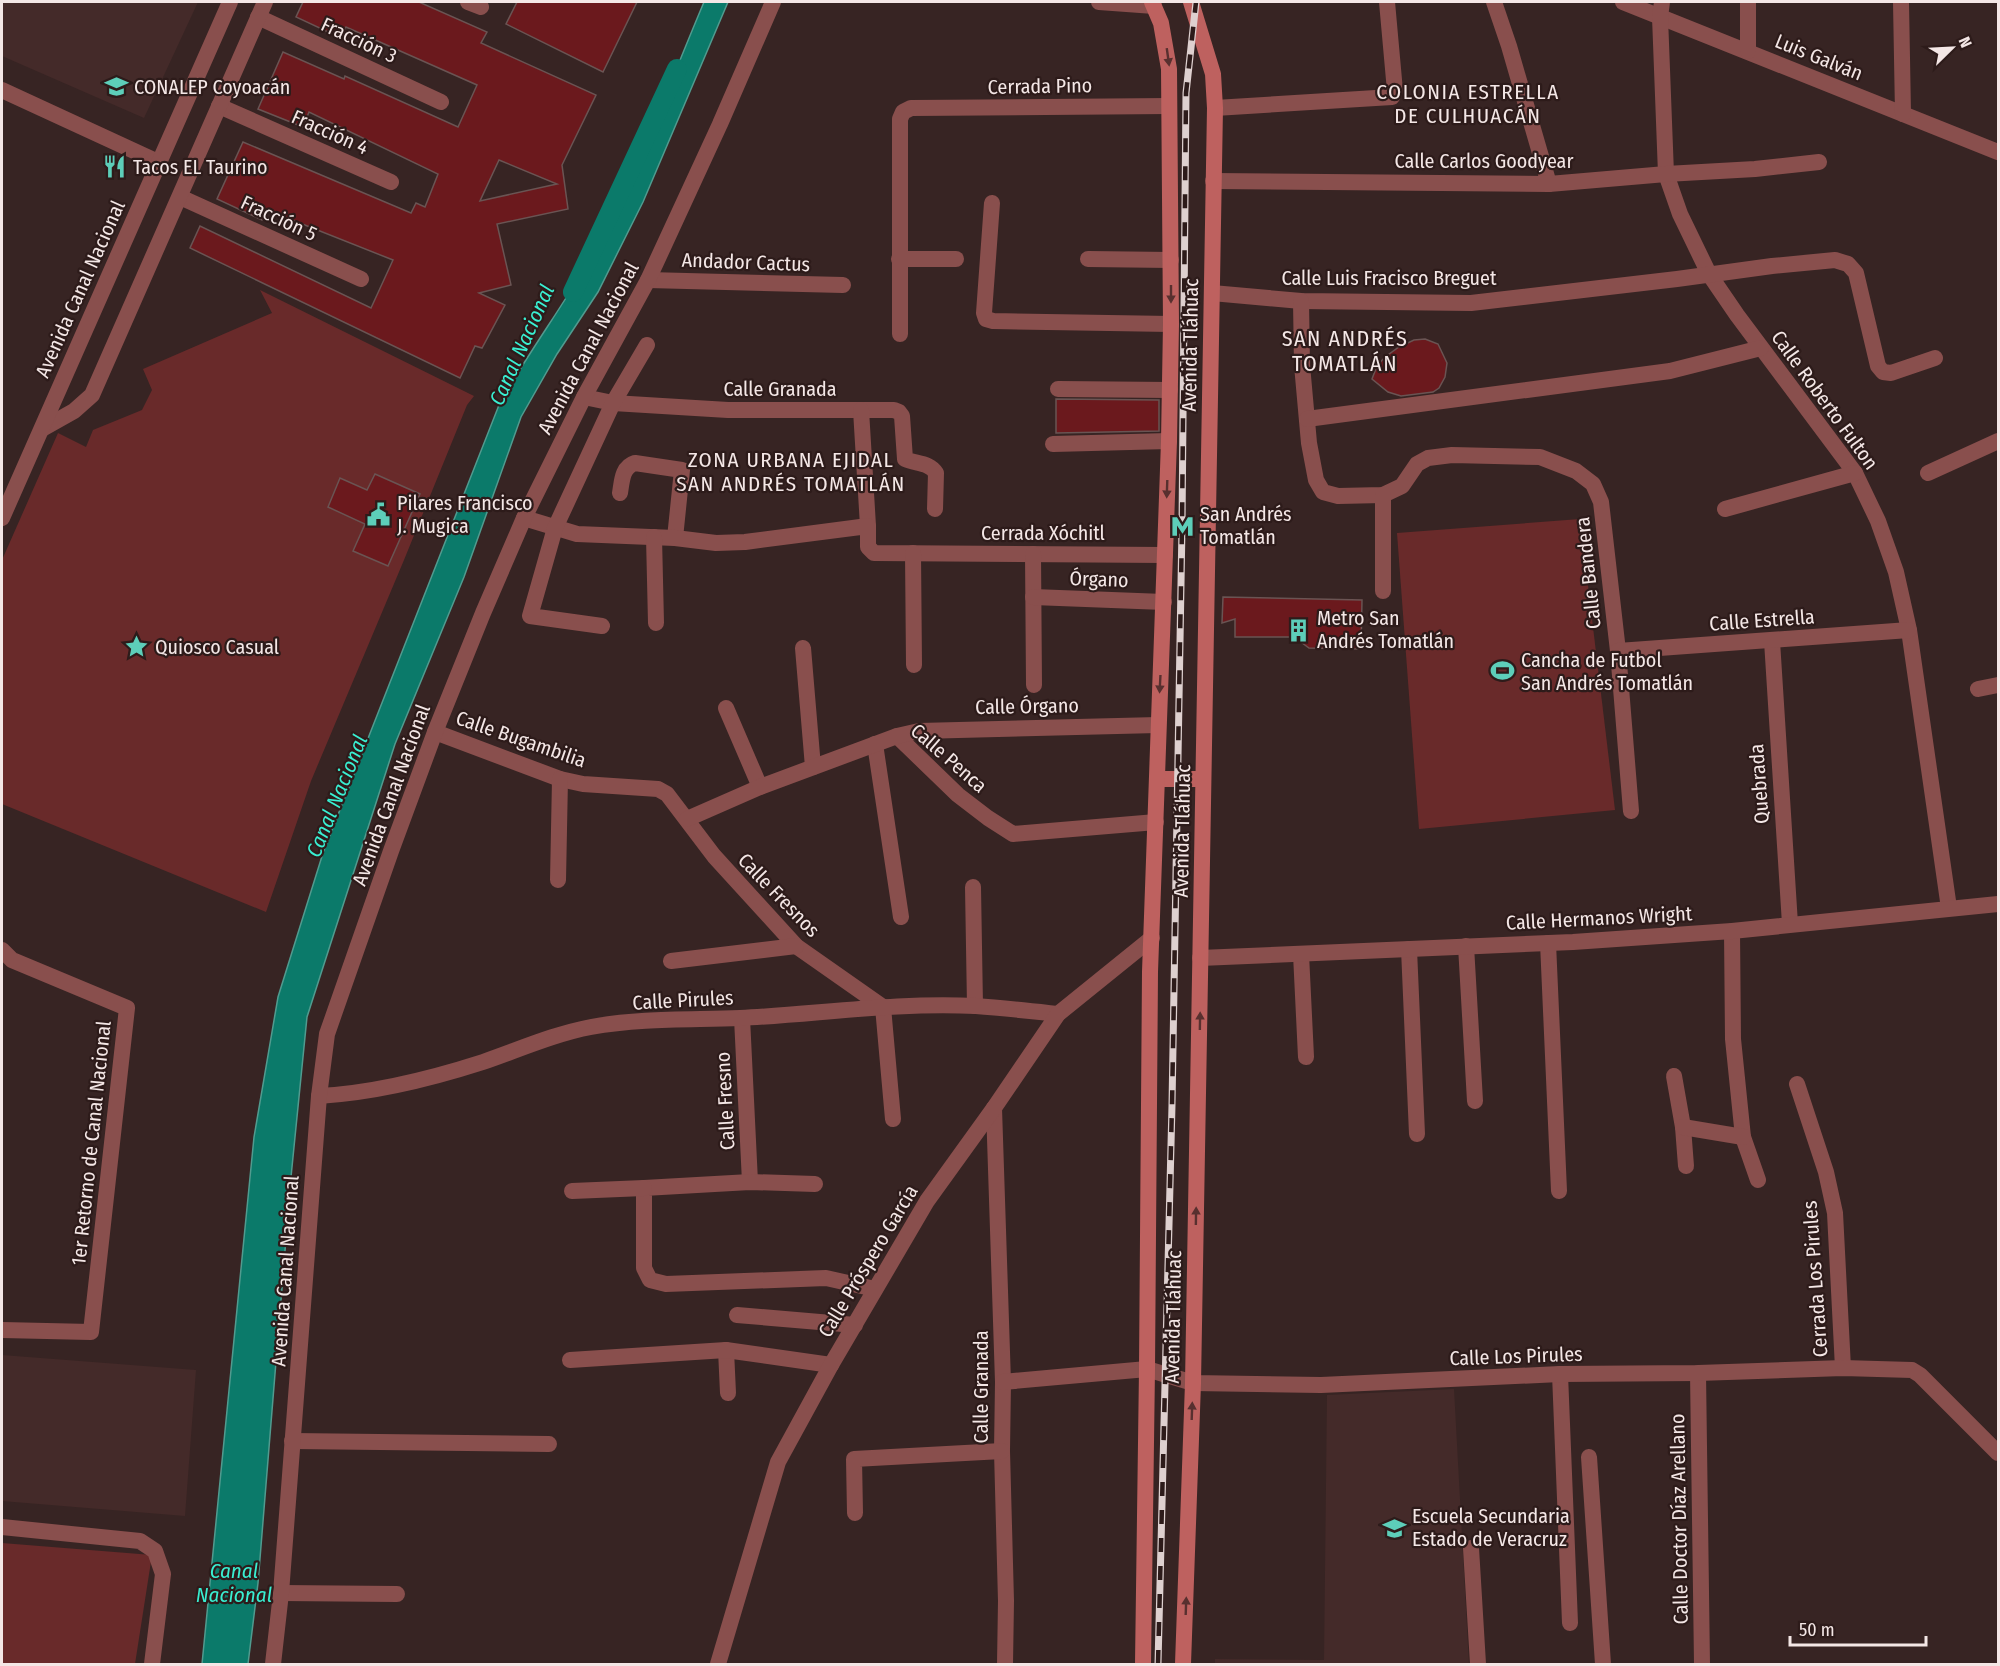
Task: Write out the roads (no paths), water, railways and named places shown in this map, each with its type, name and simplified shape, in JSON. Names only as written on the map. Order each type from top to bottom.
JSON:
[{"type":"main road","name":"Avenida Tláhuac","points":[[1183,1665],[1193,1383],[1215,108],[1213,74],[1191,2]]},
{"type":"main road","name":"Avenida Tláhuac","points":[[1143,1665],[1152,938],[1171,324],[1170,87],[1167,51],[1161,22],[1153,4]]},
{"type":"main road","points":[[1157,779],[1203,779]]},
{"type":"street","name":"Avenida Canal Nacional","points":[[2,518],[230,2]]},
{"type":"street","points":[[42,429],[74,411],[92,395],[265,2]]},
{"type":"street","name":"Avenida Canal Nacional","points":[[273,1665],[281,1593],[319,1096],[327,1034],[435,732],[524,519],[584,397],[648,280],[773,2]]},
{"type":"street","points":[[1099,2],[1153,4]]},
{"type":"street","points":[[1215,108],[1392,97],[1395,91],[1387,2]]},
{"type":"street","points":[[1494,2],[1549,184]]},
{"type":"street","name":"Luis Galván","points":[[1623,2],[1661,9],[1748,51],[1998,152]]},
{"type":"street","points":[[1748,2],[1748,51]]},
{"type":"street","points":[[1901,2],[1903,114]]},
{"type":"street","name":"Calle Roberto Fulton","points":[[1661,9],[1666,174],[1680,214],[1709,273],[1761,348],[1855,473],[1878,521],[1896,573],[1909,630],[1949,908]]},
{"type":"street","name":"Fracción 3","points":[[258,17],[441,102]]},
{"type":"street","points":[[2,90],[158,162]]},
{"type":"street","name":"Fracción 4","points":[[219,106],[391,182]]},
{"type":"street","name":"Cerrada Pino","points":[[899,259],[900,119],[903,112],[911,108],[1169,106]]},
{"type":"street","name":"Calle Carlos Goodyear","points":[[1213,181],[1549,184],[1820,162]]},
{"type":"street","name":"Fracción 5","points":[[180,197],[361,279]]},
{"type":"street","points":[[992,203],[984,313],[986,319],[993,321],[1171,324]]},
{"type":"street","points":[[900,334],[899,259],[956,259]]},
{"type":"street","points":[[1088,259],[1171,260]]},
{"type":"street","name":"Calle Luis Fracisco Breguet","points":[[1212,293],[1301,301],[1471,303],[1677,279],[1709,273],[1835,260],[1848,264],[1856,273],[1878,366],[1883,372],[1891,373],[1935,358]]},
{"type":"street","name":"Andador Cactus","points":[[648,280],[843,285]]},
{"type":"street","points":[[1301,301],[1302,366],[1309,443],[1316,480],[1323,492],[1338,496],[1383,495],[1383,591]]},
{"type":"street","points":[[602,626],[530,616],[555,528],[613,403],[647,345]]},
{"type":"street","points":[[1307,419],[1670,371],[1761,348]]},
{"type":"street","points":[[1058,389],[1170,390]]},
{"type":"street","name":"Calle Granada","points":[[584,397],[613,403],[728,410],[861,410],[868,547],[874,553],[917,553]]},
{"type":"street","points":[[861,410],[894,410],[902,416],[905,459],[933,468],[936,473],[935,509]]},
{"type":"street","points":[[1053,444],[1169,441]]},
{"type":"street","points":[[1928,473],[1998,441]]},
{"type":"street","name":"Calle Bandera","points":[[1383,495],[1402,486],[1417,464],[1428,458],[1452,455],[1540,457],[1576,471],[1593,484],[1601,502],[1618,651],[1631,811]]},
{"type":"street","points":[[620,493],[625,469],[629,465],[635,463],[682,470],[675,538]]},
{"type":"street","points":[[1725,509],[1855,473]]},
{"type":"street","points":[[524,519],[577,534],[675,538],[716,543],[745,542],[868,526]]},
{"type":"street","points":[[654,537],[656,623]]},
{"type":"street","points":[[914,665],[917,553]]},
{"type":"street","name":"Cerrada Xóchitl","points":[[917,553],[1165,555]]},
{"type":"street","points":[[1033,554],[1034,685]]},
{"type":"street","name":"Órgano","points":[[1033,597],[1164,602]]},
{"type":"street","name":"Calle Estrella","points":[[1618,651],[1909,630]]},
{"type":"street","name":"Quebrada","points":[[1772,640],[1790,924]]},
{"type":"street","points":[[803,648],[813,767]]},
{"type":"street","points":[[1978,689],[1998,685]]},
{"type":"street","points":[[726,708],[760,787]]},
{"type":"street","name":"Calle Órgano","points":[[897,736],[919,730],[961,728],[1158,725]]},
{"type":"street","name":"Calle Bugambilia","points":[[435,732],[560,778],[583,784],[658,789],[667,794],[687,819]]},
{"type":"street","name":"Calle Penca","points":[[687,819],[760,787],[897,736],[958,795],[1013,834],[1156,822]]},
{"type":"street","points":[[875,744],[901,917]]},
{"type":"street","points":[[558,880],[560,778]]},
{"type":"street","name":"Calle Fresnos","points":[[687,819],[714,856],[796,946],[883,1007]]},
{"type":"street","points":[[974,887],[975,1006]]},
{"type":"street","name":"Calle Hermanos Wright","points":[[1200,958],[1732,931],[1998,904]]},
{"type":"street","points":[[1732,931],[1733,1039],[1743,1137],[1758,1180]]},
{"type":"street","name":"Calle Próspero García","points":[[718,1665],[778,1462],[831,1365],[927,1201],[1058,1014],[1152,938]]},
{"type":"street","points":[[1548,942],[1559,1191]]},
{"type":"street","points":[[671,961],[796,946]]},
{"type":"street","points":[[1466,946],[1475,1101]]},
{"type":"street","points":[[1408,949],[1417,1134]]},
{"type":"street","name":"1er Retorno de Canal Nacional","points":[[2,950],[12,960],[127,1008],[91,1332],[2,1330]]},
{"type":"street","points":[[1302,954],[1305,1057]]},
{"type":"street","name":"Calle Pirules","points":[[319,1096],[352,1094],[401,1084],[481,1063],[543,1041],[590,1028],[633,1023],[742,1018],[883,1007],[975,1006],[1058,1014]]},
{"type":"street","points":[[883,1007],[893,1119]]},
{"type":"street","name":"Calle Fresno","points":[[742,1018],[750,1182]]},
{"type":"street","points":[[1674,1076],[1683,1126],[1686,1166]]},
{"type":"street","name":"Cerrada Los Pirules","points":[[1797,1084],[1826,1172],[1835,1213],[1843,1368]]},
{"type":"street","name":"Calle Granada","points":[[994,1108],[1003,1382],[1005,1665]]},
{"type":"street","points":[[1683,1126],[1743,1137]]},
{"type":"street","points":[[572,1191],[750,1182],[815,1184]]},
{"type":"street","points":[[644,1188],[644,1268],[650,1280],[666,1284],[826,1278],[875,1289]]},
{"type":"street","points":[[737,1315],[855,1325]]},
{"type":"street","points":[[726,1350],[728,1393]]},
{"type":"street","points":[[570,1360],[726,1350],[831,1365]]},
{"type":"street","name":"Calle Los Pirules","points":[[1003,1382],[1147,1369],[1193,1383],[1321,1385],[1560,1374],[1698,1373],[1843,1368],[1912,1370],[1920,1375],[1998,1453]]},
{"type":"street","name":"Calle Doctor Díaz Arellano","points":[[1698,1373],[1702,1665]]},
{"type":"street","points":[[1560,1374],[1570,1623]]},
{"type":"street","points":[[292,1441],[549,1444]]},
{"type":"street","points":[[855,1513],[854,1459],[1002,1451]]},
{"type":"street","points":[[1589,1457],[1603,1665]]},
{"type":"street","points":[[2,1527],[140,1540],[155,1551],[163,1574],[152,1665]]},
{"type":"street","points":[[1471,1548],[1478,1665]]},
{"type":"street","points":[[281,1593],[397,1594]]},
{"type":"water","name":"Canal Nacional","points":[[704,2],[728,2],[643,202],[598,292],[557,354],[521,417],[464,577],[395,744],[307,1017],[291,1177],[258,1583],[248,1664],[202,1664],[254,1137],[278,997],[323,853],[499,405],[580,276],[623,195]]},
{"type":"waterway","name":"Canal Nacional","points":[[573,292],[677,69]]},
{"type":"railway","points":[[1158,1664],[1172,1105],[1182,526],[1186,93],[1196,2]]},
{"type":"place","name":"CONALEP Coyoacán","points":[[116,87]]},
{"type":"place","name":"Tacos EL Taurino","points":[[115,167]]},
{"type":"place","name":"Pilares Francisco J. Mugica","points":[[379,515]]},
{"type":"place","name":"San Andrés Tomatlán","points":[[1182,526]]},
{"type":"place","name":"Metro San Andrés Tomatlán","points":[[1299,630]]},
{"type":"place","name":"Quiosco Casual","points":[[137,647]]},
{"type":"place","name":"Cancha de Futbol San Andrés Tomatlán","points":[[1503,671]]},
{"type":"place","name":"Escuela Secundaria Estado de Veracruz","points":[[1394,1528]]},
{"type":"district","name":"COLONIA ESTRELLA DE CULHUACÁN","points":[[1468,104]]},
{"type":"district","name":"SAN ANDRÉS TOMATLÁN","points":[[1345,350]]},
{"type":"district","name":"ZONA URBANA EJIDAL SAN ANDRÉS TOMATLÁN","points":[[791,472]]}]
